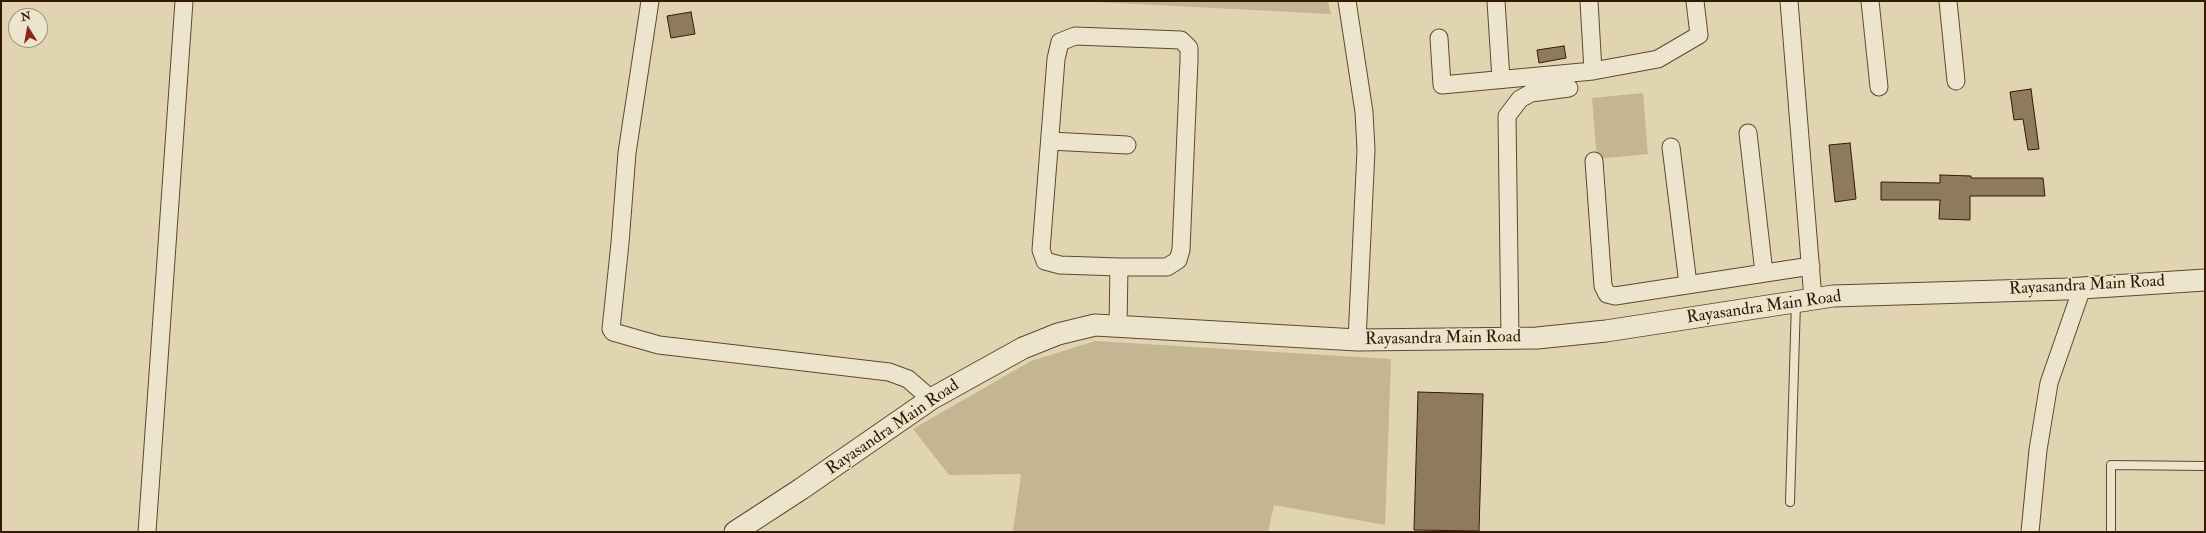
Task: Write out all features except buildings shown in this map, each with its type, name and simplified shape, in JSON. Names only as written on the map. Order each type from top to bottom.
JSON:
[{"type":"street","points":[[147,532],[184,1]]},
{"type":"street","points":[[650,1],[627,153],[620,243],[610,330],[612,332],[659,345],[889,372],[908,379],[932,399]]},
{"type":"street","points":[[1347,1],[1364,112],[1366,150],[1357,340]]},
{"type":"street","points":[[1496,1],[1501,79]]},
{"type":"street","points":[[1589,1],[1593,71]]},
{"type":"street","points":[[1438,38],[1442,85],[1593,71],[1658,58],[1699,35],[1695,1]]},
{"type":"street","points":[[1789,1],[1811,266],[1805,300]]},
{"type":"street","points":[[1870,1],[1879,87]]},
{"type":"street","points":[[1948,1],[1956,81]]},
{"type":"street","points":[[1075,36],[1181,40],[1189,48],[1181,250],[1178,260],[1167,267],[1119,267],[1060,265],[1045,261],[1041,250],[1056,59],[1060,42],[1075,36]]},
{"type":"street","points":[[1510,339],[1507,116],[1517,101],[1532,93],[1569,88]]},
{"type":"street","points":[[1748,133],[1764,273]]},
{"type":"street","points":[[1050,140],[1127,145]]},
{"type":"street","points":[[1671,147],[1688,284]]},
{"type":"street","points":[[1594,161],[1603,286],[1607,294],[1615,296],[1811,266]]},
{"type":"street","points":[[1118,327],[1119,267]]},
{"type":"street","name":"Rayasandra Main Road","points":[[735,532],[801,490],[932,399],[1023,348],[1058,334],[1095,325],[1357,340],[1537,338],[1606,330],[1833,296],[2082,288],[2205,280]]},
{"type":"street","points":[[2030,532],[2038,450],[2049,383],[2082,288]]},
{"type":"lane","points":[[1790,502],[1805,300]]},
{"type":"lane","points":[[2111,532],[2111,465],[2205,466]]},
{"type":"shaded area","points":[[1076,1],[1328,1],[1331,14]]},
{"type":"shaded area","points":[[1643,93],[1648,154],[1597,159],[1592,98]]},
{"type":"shaded area","points":[[1095,341],[1391,359],[1385,525],[1274,505],[1268,532],[1013,532],[1021,474],[949,475],[913,429],[1031,361]]}]
